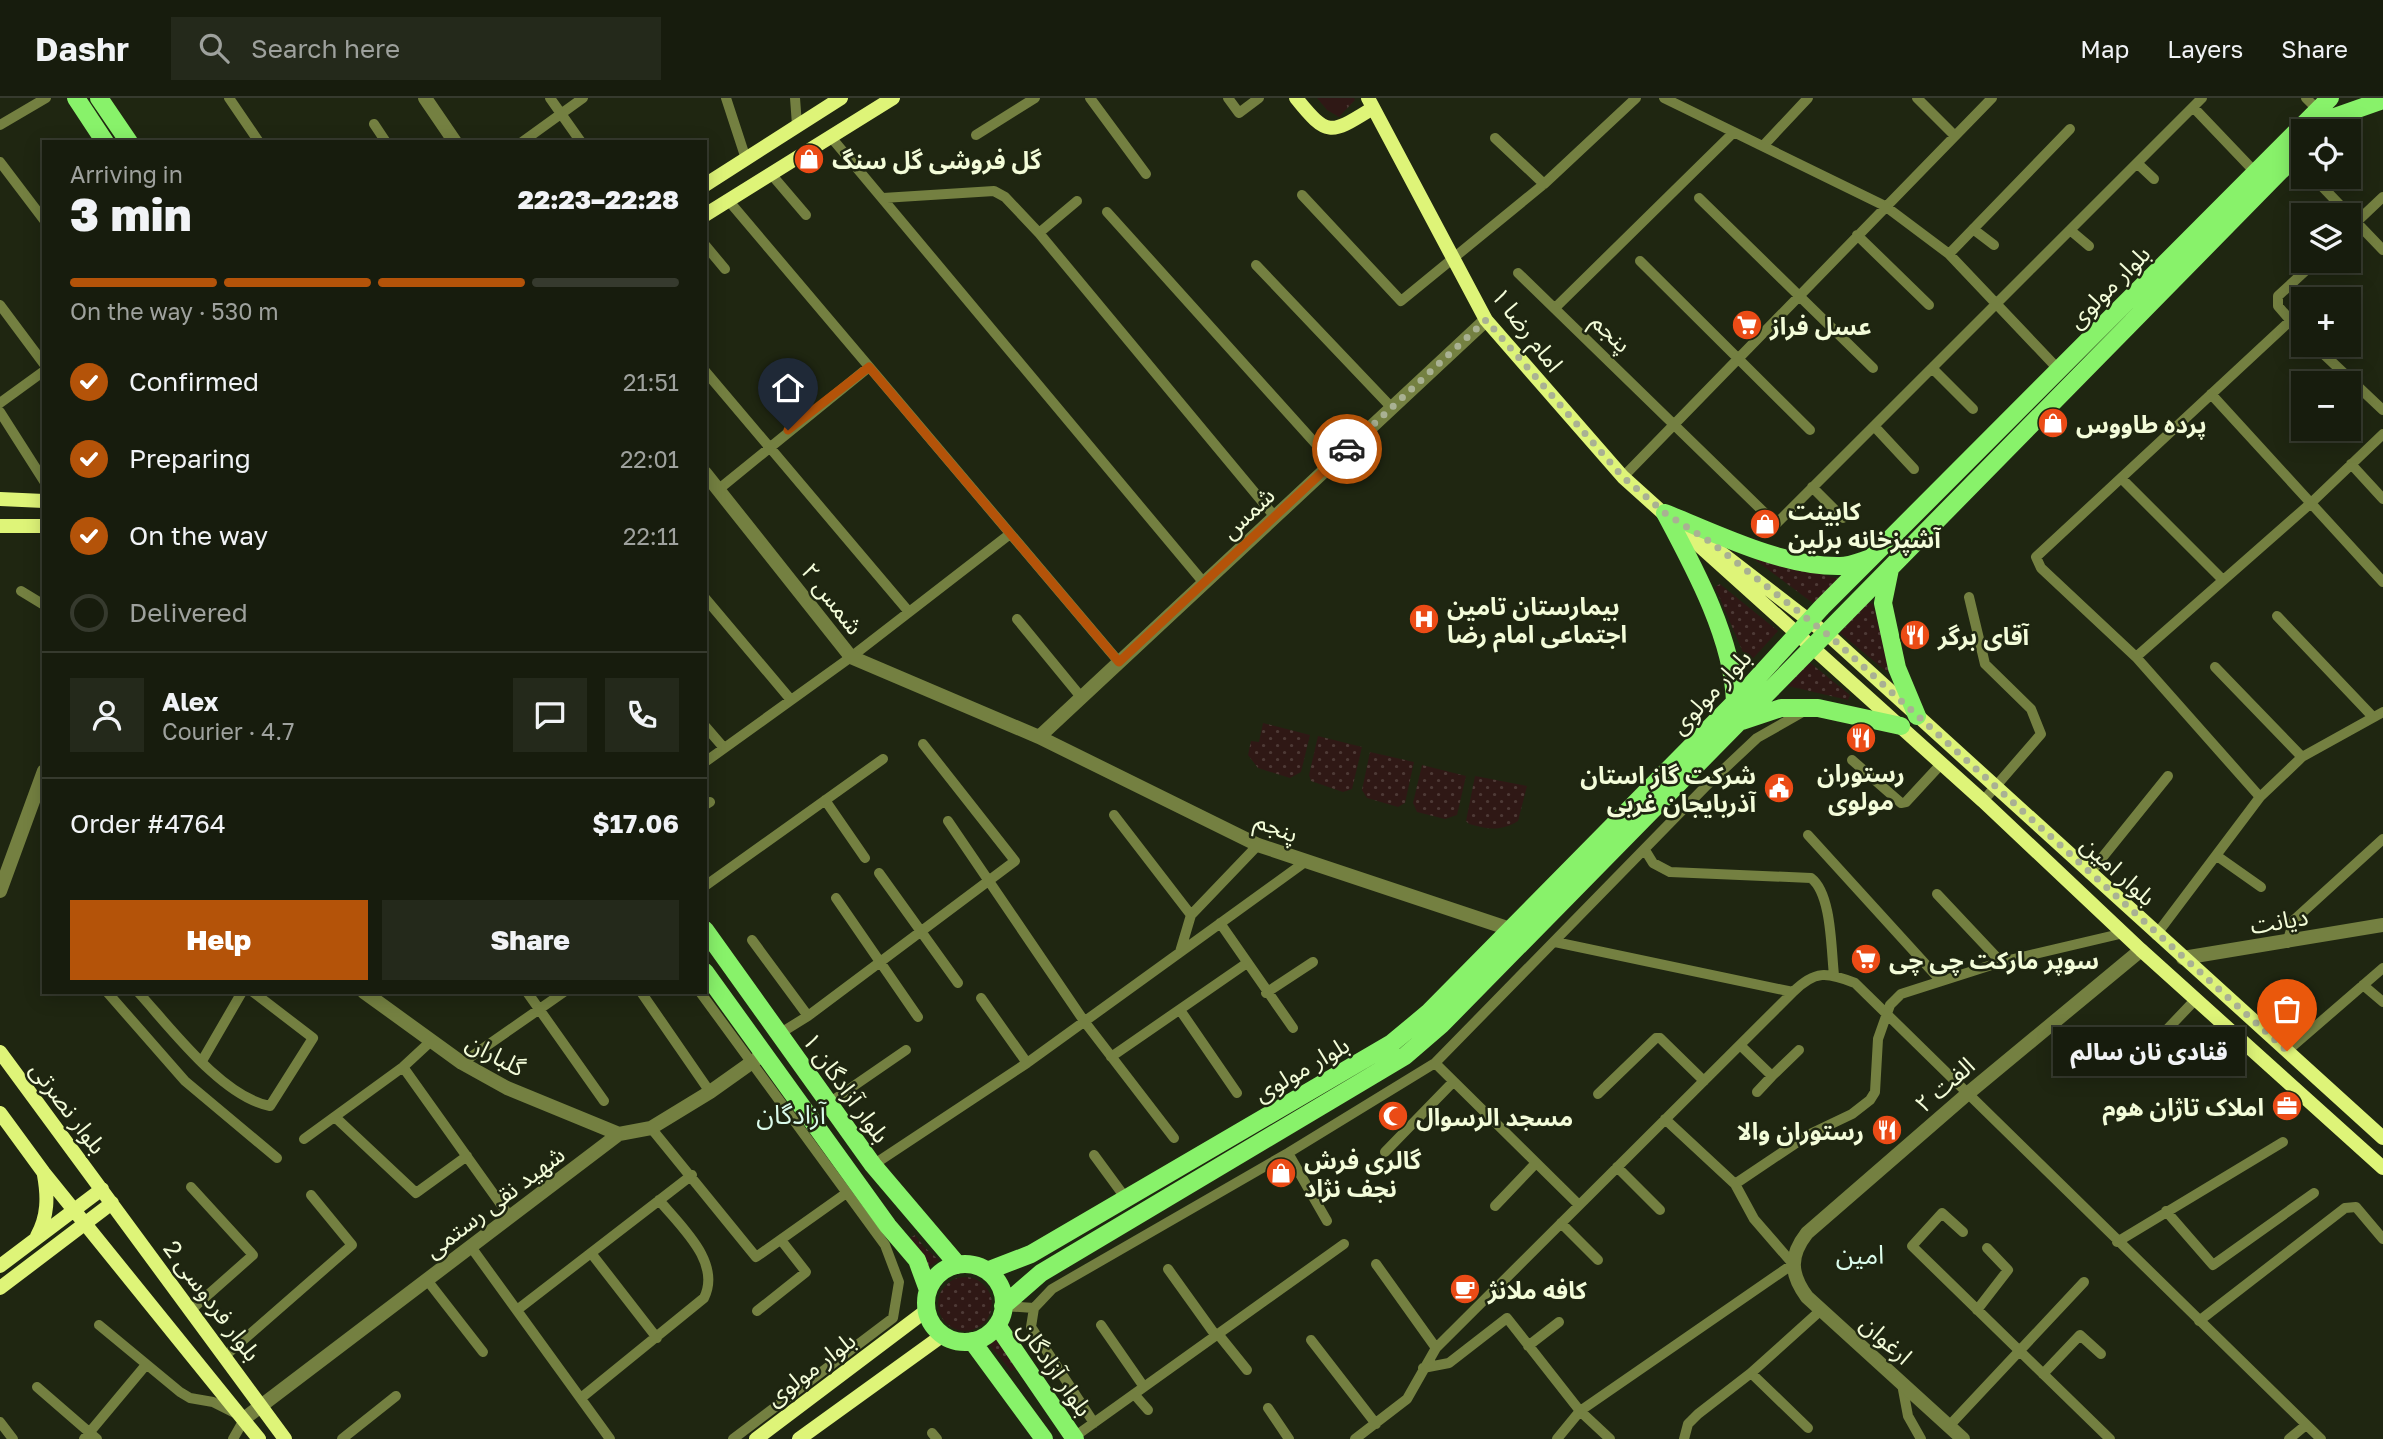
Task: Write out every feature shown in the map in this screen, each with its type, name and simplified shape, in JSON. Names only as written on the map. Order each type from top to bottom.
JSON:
[{"type":"main road","points":[[76,98],[104,140]]},
{"type":"main road","points":[[99,98],[128,140]]},
{"type":"main road","points":[[707,184],[841,98]]},
{"type":"main road","points":[[707,214],[892,98]]},
{"type":"main road","name":"امام رضا ۱","points":[[1296,98],[1317,124],[1329,128],[1345,125],[1370,103],[1486,320],[1623,477],[1812,647]]},
{"type":"main road","name":"بلوار مولوی","points":[[1003,1307],[1041,1273],[1405,1056],[1510,929],[1735,702],[1796,634],[2255,172],[2321,109],[2351,98]]},
{"type":"main road","points":[[2321,109],[2383,100]]},
{"type":"main road","name":"بلوار مولوی","points":[[987,1271],[1031,1254],[1435,1019],[1706,758],[2072,380],[2291,166]]},
{"type":"main road","points":[[0,499],[42,501]]},
{"type":"main road","points":[[1665,513],[1752,548],[1809,563],[1842,566],[1875,557]]},
{"type":"main road","points":[[1665,513],[1685,551],[1731,659],[1735,702]]},
{"type":"main road","name":"امام رضا ۱","points":[[1665,513],[1712,543],[1826,633]]},
{"type":"main road","points":[[0,526],[42,526]]},
{"type":"main road","points":[[1890,569],[1883,603],[1897,668],[1917,716]]},
{"type":"main road","name":"بلوار امین","points":[[1826,633],[2383,1138]]},
{"type":"main road","name":"بلوار امین","points":[[1812,647],[2383,1168]]},
{"type":"main road","points":[[1739,723],[1781,708],[1818,708],[1901,726]]},
{"type":"main road","name":"بلوار آزادگان ۱","points":[[707,933],[873,1165],[909,1211],[958,1265]]},
{"type":"main road","name":"بلوار آزادگان ۱","points":[[707,975],[758,1058],[916,1260],[928,1290]]},
{"type":"main road","points":[[2272,1065],[2287,1051]]},
{"type":"main road","name":"بلوار نصرتی","points":[[0,1052],[102,1189]]},
{"type":"main road","points":[[0,1113],[74,1211]]},
{"type":"main road","points":[[35,1239],[42,1226],[48,1197],[44,1173]]},
{"type":"main road","points":[[0,1266],[102,1189]]},
{"type":"main road","name":"بلوار فردوسی 2","points":[[102,1189],[285,1439]]},
{"type":"main road","points":[[0,1288],[112,1203]]},
{"type":"main road","name":"بلوار فردوسی 2","points":[[74,1211],[245,1418],[259,1439]]},
{"type":"main road","points":[[888,1226],[906,1224],[909,1211]]},
{"type":"main road","points":[[1048,1244],[1049,1256],[1059,1262]]},
{"type":"main road","points":[[958,1265],[978,1266],[987,1271],[998,1283],[1003,1307],[997,1325],[982,1338],[972,1341],[962,1342],[943,1335],[935,1328],[927,1310],[928,1290],[940,1273],[958,1265]]},
{"type":"main road","name":"بلوار مولوی","points":[[756,1439],[927,1310]]},
{"type":"main road","name":"بلوار آزادگان","points":[[997,1325],[1074,1438]]},
{"type":"main road","name":"بلوار مولوی","points":[[799,1439],[943,1335]]},
{"type":"main road","name":"بلوار آزادگان","points":[[972,1341],[1044,1439]]},
{"type":"main road","points":[[1016,1400],[1021,1392],[1036,1385]]},
{"type":"street","points":[[0,124],[46,98]]},
{"type":"street","points":[[229,98],[258,140]]},
{"type":"street","points":[[425,98],[454,140]]},
{"type":"street","points":[[551,98],[580,140]]},
{"type":"street","points":[[525,140],[583,98]]},
{"type":"street","points":[[726,98],[746,159]]},
{"type":"street","points":[[796,98],[797,125]]},
{"type":"street","points":[[976,135],[1035,98]]},
{"type":"street","points":[[1090,98],[1146,174]]},
{"type":"street","points":[[1228,98],[1239,113],[1259,98]]},
{"type":"street","points":[[1302,195],[1401,301],[1544,184],[1636,98]]},
{"type":"street","points":[[1664,98],[1885,206],[1950,254],[1998,302],[2059,370]]},
{"type":"street","points":[[1763,146],[1808,98]]},
{"type":"street","points":[[1917,98],[1955,136]]},
{"type":"street","points":[[1623,477],[1992,98]]},
{"type":"street","points":[[1843,518],[1812,488],[2202,98]]},
{"type":"street","points":[[2193,107],[2255,172]]},
{"type":"street","points":[[374,124],[385,140]]},
{"type":"street","points":[[1950,254],[2070,129]]},
{"type":"street","points":[[1555,308],[1733,133]]},
{"type":"street","points":[[830,136],[1204,583]]},
{"type":"street","points":[[1495,138],[1544,184]]},
{"type":"street","points":[[0,162],[42,217]]},
{"type":"street","points":[[2137,163],[2154,178]]},
{"type":"street","points":[[771,174],[806,215]]},
{"type":"street","points":[[2322,189],[2333,203]]},
{"type":"street","points":[[883,198],[994,191],[1004,197],[1039,233],[1275,517]]},
{"type":"street","points":[[2361,218],[2383,197]]},
{"type":"street","points":[[1699,198],[1873,368]]},
{"type":"street","points":[[728,200],[1119,662]]},
{"type":"street","points":[[1039,233],[1077,201]]},
{"type":"street","points":[[1107,212],[1333,463]]},
{"type":"street","points":[[1973,229],[1994,245]]},
{"type":"street","points":[[2070,230],[2089,246]]},
{"type":"street","points":[[2361,234],[2383,250]]},
{"type":"street","points":[[1857,235],[1929,304]]},
{"type":"street","points":[[707,247],[725,269]]},
{"type":"street","points":[[1640,261],[1810,430]]},
{"type":"street","points":[[1256,265],[1392,408]]},
{"type":"street","name":"پنجم","points":[[1518,273],[1776,524],[1812,488]]},
{"type":"street","points":[[2260,797],[2136,657],[2041,568],[2036,557],[2289,322],[2278,306],[2278,296],[2303,273]]},
{"type":"street","points":[[0,304],[42,361]]},
{"type":"street","name":"شمس","points":[[1039,737],[1486,320]]},
{"type":"street","points":[[2327,357],[2383,410]]},
{"type":"street","points":[[719,489],[768,446],[869,367]]},
{"type":"street","points":[[1932,368],[1973,409]]},
{"type":"street","points":[[0,403],[42,372]]},
{"type":"street","points":[[707,373],[909,612]]},
{"type":"street","points":[[2211,394],[2383,582]]},
{"type":"street","points":[[0,412],[42,478]]},
{"type":"street","points":[[1874,426],[1914,469]]},
{"type":"street","points":[[2136,657],[2311,503],[2383,434]]},
{"type":"street","points":[[2351,464],[2383,499]]},
{"type":"street","name":"شمس ۲","points":[[707,475],[851,657],[1039,737]]},
{"type":"street","points":[[2121,478],[2223,580]]},
{"type":"street","points":[[707,760],[851,657],[1010,534]]},
{"type":"street","points":[[21,591],[42,604]]},
{"type":"street","points":[[1969,597],[1984,664],[2031,709],[2041,734],[1983,801]]},
{"type":"street","points":[[707,599],[791,700]]},
{"type":"street","points":[[2156,935],[2260,797],[2302,757],[2378,715],[2277,616]]},
{"type":"street","points":[[1017,619],[1082,697]]},
{"type":"street","points":[[2215,667],[2302,757]]},
{"type":"street","points":[[1094,1423],[1039,1344],[1031,1327],[1034,1308],[1052,1289],[1288,1153],[1435,1063],[1707,785],[1757,738],[1793,715],[1818,708]]},
{"type":"street","points":[[707,728],[724,748]]},
{"type":"street","name":"پنجم","points":[[1039,737],[1258,845],[1510,929]]},
{"type":"street","points":[[779,1034],[808,1016],[1015,860],[923,744]]},
{"type":"street","points":[[1706,758],[1707,785]]},
{"type":"street","points":[[707,885],[883,759]]},
{"type":"street","points":[[1852,760],[1901,803],[1906,802],[1942,763]]},
{"type":"street","points":[[0,891],[42,776]]},
{"type":"street","points":[[2089,874],[2168,776]]},
{"type":"street","points":[[825,800],[865,858]]},
{"type":"street","points":[[1114,814],[1191,915]]},
{"type":"street","points":[[948,821],[1084,1021],[1174,1138]]},
{"type":"street","points":[[1808,835],[1940,980]]},
{"type":"street","points":[[2287,943],[2294,920],[2383,839]]},
{"type":"street","points":[[1180,952],[1191,915],[1258,845]]},
{"type":"street","points":[[1645,850],[1653,863],[1670,872],[1811,878],[1818,883],[1827,910],[1834,975]]},
{"type":"street","points":[[2217,856],[2261,887]]},
{"type":"street","points":[[873,1165],[1027,1063],[1305,862]]},
{"type":"street","points":[[879,873],[958,983]]},
{"type":"street","points":[[1937,894],[2001,962]]},
{"type":"street","points":[[836,898],[918,1017]]},
{"type":"street","points":[[1220,923],[1266,993],[1293,1028]]},
{"type":"street","name":"دیانت","points":[[2182,958],[2287,943],[2383,925]]},
{"type":"street","points":[[1735,1184],[1808,1135],[1852,1114],[1870,1100],[1875,1092],[1878,1039],[1890,1005],[1901,994],[2001,962],[2124,933]]},
{"type":"street","points":[[752,940],[808,1016]]},
{"type":"street","points":[[1555,942],[1793,992]]},
{"type":"street","name":"الفت ۲","points":[[1793,1264],[1798,1245],[1807,1233],[1966,1094],[2141,950]]},
{"type":"street","points":[[1266,993],[1313,962]]},
{"type":"street","points":[[1111,1057],[1247,963]]},
{"type":"street","points":[[2287,1051],[2383,968]]},
{"type":"street","points":[[1355,1439],[1407,1399],[1436,1348],[1805,980],[1834,975],[1855,983],[2321,1439]]},
{"type":"street","points":[[2363,985],[2383,1002]]},
{"type":"street","points":[[109,994],[185,1081],[277,1158]]},
{"type":"street","points":[[140,994],[202,1061],[252,1102],[270,1106],[313,1038],[256,994]]},
{"type":"street","points":[[202,1061],[241,994]]},
{"type":"street","name":"گلباران","points":[[366,994],[463,1063],[508,1088],[618,1134]]},
{"type":"street","points":[[528,994],[604,1101]]},
{"type":"street","points":[[463,1063],[561,994]]},
{"type":"street","points":[[641,994],[710,1092]]},
{"type":"street","points":[[702,994],[758,1058],[845,1194],[885,1245],[900,1282],[893,1318]]},
{"type":"street","points":[[981,998],[1027,1063]]},
{"type":"street","points":[[2156,1041],[2196,999]]},
{"type":"street","points":[[1180,1010],[1237,1093]]},
{"type":"street","points":[[1598,1094],[1656,1038],[1660,1038],[1704,1081]]},
{"type":"street","points":[[304,1139],[403,1067],[430,1042]]},
{"type":"street","points":[[1740,1045],[1772,1076]]},
{"type":"street","points":[[829,1103],[906,1050]]},
{"type":"street","points":[[1757,1092],[1799,1050]]},
{"type":"street","name":"شهید نقی رستمی","points":[[245,1418],[618,1134],[651,1128],[710,1092],[758,1058]]},
{"type":"street","points":[[1435,1063],[1579,1205]]},
{"type":"street","points":[[403,1067],[510,1217]]},
{"type":"street","points":[[1385,1152],[1453,1082]]},
{"type":"street","points":[[335,1117],[416,1193],[467,1156]]},
{"type":"street","points":[[1558,1439],[1580,1411],[1793,1264],[1754,1219],[1735,1184],[1665,1119]]},
{"type":"street","points":[[651,1128],[756,1256],[845,1194]]},
{"type":"street","points":[[2117,1242],[2283,1142]]},
{"type":"street","points":[[1288,1153],[1327,1221]]},
{"type":"street","points":[[1094,1155],[1126,1199]]},
{"type":"street","points":[[1495,1206],[1536,1163]]},
{"type":"street","points":[[1617,1167],[1660,1209]]},
{"type":"street","points":[[517,1310],[692,1175]]},
{"type":"street","points":[[191,1187],[253,1255],[192,1309]]},
{"type":"street","points":[[2166,1211],[2213,1265],[2315,1194]]},
{"type":"street","points":[[226,1355],[352,1245],[312,1195]]},
{"type":"street","points":[[581,1398],[705,1298],[709,1276],[703,1255],[659,1200]]},
{"type":"street","points":[[2199,1321],[2344,1208],[2356,1206],[2383,1239]]},
{"type":"street","points":[[1963,1233],[1942,1213],[1912,1246],[2110,1439]]},
{"type":"street","points":[[1561,1223],[1598,1259]]},
{"type":"street","points":[[757,1311],[806,1272],[781,1240]]},
{"type":"street","points":[[1074,1438],[1344,1244]]},
{"type":"street","points":[[885,1245],[916,1260]]},
{"type":"street","points":[[471,1247],[610,1439]]},
{"type":"street","points":[[1977,1310],[2008,1270],[1987,1248]]},
{"type":"street","points":[[591,1253],[657,1338]]},
{"type":"street","points":[[1376,1264],[1436,1348]]},
{"type":"street","name":"ارغوان","points":[[1793,1264],[1797,1283],[1821,1310],[1963,1439]]},
{"type":"street","points":[[1168,1269],[1247,1370]]},
{"type":"street","points":[[427,1280],[483,1352]]},
{"type":"street","points":[[1949,1426],[2084,1282]]},
{"type":"street","points":[[1003,1307],[1034,1308]]},
{"type":"street","points":[[733,1439],[893,1318],[927,1310]]},
{"type":"street","points":[[1684,1439],[1688,1424],[1698,1414],[1751,1373],[1821,1310]]},
{"type":"street","points":[[1423,1368],[1449,1363],[1507,1318],[1580,1411],[1610,1439]]},
{"type":"street","points":[[1528,1346],[1559,1322]]},
{"type":"street","points":[[99,1325],[145,1366],[190,1398],[213,1402],[245,1418],[233,1439]]},
{"type":"street","points":[[1101,1325],[1144,1387]]},
{"type":"street","points":[[2043,1374],[2080,1335],[2101,1354]]},
{"type":"street","points":[[1311,1340],[1376,1424]]},
{"type":"street","points":[[37,1387],[90,1437],[145,1366]]},
{"type":"street","points":[[1751,1373],[1808,1427]]},
{"type":"street","points":[[1902,1384],[1908,1416],[1921,1439]]},
{"type":"street","points":[[1134,1394],[1147,1410]]},
{"type":"street","points":[[342,1439],[396,1396]]},
{"type":"street","points":[[1268,1408],[1289,1439]]},
{"type":"street","points":[[0,1422],[13,1439]]},
{"type":"street","points":[[2289,1439],[2306,1425]]},
{"type":"green space","points":[[1317,98],[1355,100],[1339,117],[1327,110]]},
{"type":"green space","points":[[1752,554],[1839,579],[1814,604],[1750,556]]},
{"type":"green space","points":[[1720,584],[1778,631],[1748,664],[1715,587]]},
{"type":"green space","points":[[1867,602],[1873,604],[1890,671],[1887,672],[1840,633]]},
{"type":"green space","points":[[1808,661],[1850,695],[1848,700],[1788,686]]},
{"type":"green space","points":[[1263,723],[1310,735],[1301,772],[1290,778],[1258,768],[1248,755],[1251,741],[1259,742]]},
{"type":"green space","points":[[1318,736],[1362,747],[1352,789],[1343,792],[1311,781],[1309,775]]},
{"type":"green space","points":[[1370,752],[1414,762],[1405,803],[1398,807],[1367,798],[1362,790]]},
{"type":"green space","points":[[1422,765],[1466,776],[1457,815],[1445,819],[1417,812],[1413,803]]},
{"type":"green space","points":[[1475,776],[1527,786],[1518,821],[1505,827],[1494,828],[1469,824],[1466,821]]},
{"type":"green space","points":[[915,1235],[939,1260],[927,1269],[910,1238]]},
{"type":"green space","points":[[965,1277],[984,1285],[992,1304],[984,1323],[965,1331],[946,1323],[938,1304],[946,1285]]},
{"type":"green space","points":[[997,1336],[1017,1369],[1011,1371],[988,1343]]},
{"type":"way so far","points":[[1347,449],[1486,320],[1623,477],[1665,513],[1712,543],[1833,639],[2156,935],[2287,1051]]},
{"type":"place","name":"گل فروشی گل سنگ","points":[[809,159]]},
{"type":"place","name":"عسل فراز","points":[[1747,325]]},
{"type":"place","name":"پرده طاووس","points":[[2053,423]]},
{"type":"place","name":"کابینت آشپزخانه برلین","points":[[1765,524]]},
{"type":"place","name":"بیمارستان تامین اجتماعی امام رضا","points":[[1424,619]]},
{"type":"place","name":"آقاى برگر","points":[[1915,635]]},
{"type":"place","name":"رستوران مولوی","points":[[1861,738]]},
{"type":"place","name":"شرکت گاز استان آذربایجان غربی","points":[[1779,788]]},
{"type":"place","name":"سوپر مارکت چی چی","points":[[1866,959]]},
{"type":"place","name":"قنادی نان سالم","points":[[2287,1051]]},
{"type":"place","name":"املاک تاژان هوم","points":[[2287,1106]]},
{"type":"place","name":"مسجد الرسوال","points":[[1393,1116]]},
{"type":"place","name":"رستوران والا","points":[[1887,1130]]},
{"type":"place","name":"گالری فرش نجف نژاد","points":[[1281,1173]]},
{"type":"place","name":"کافه ملانژ","points":[[1465,1289]]},
{"type":"district","name":"آزادگان","points":[[791,1114]]},
{"type":"district","name":"امین","points":[[1860,1254]]},
{"type":"route","points":[[788,430],[869,367],[1119,662],[1347,449]]}]
